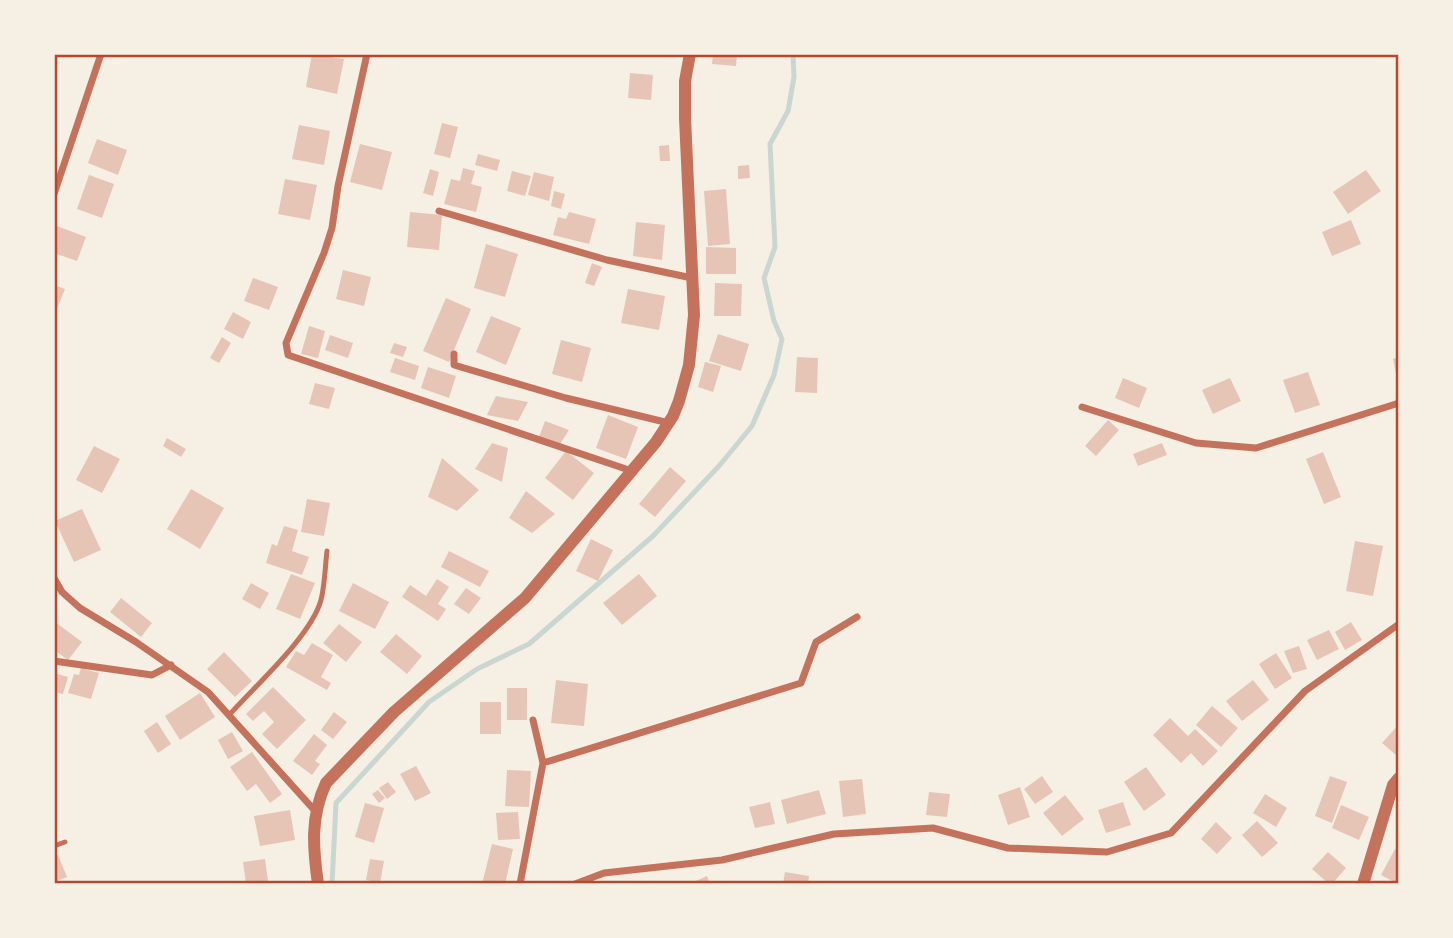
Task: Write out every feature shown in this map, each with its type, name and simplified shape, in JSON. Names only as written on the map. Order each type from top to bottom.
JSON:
[{"type":"street","points":[[54,194],[101,54]]},
{"type":"street","points":[[366,54],[338,186],[332,228],[286,343],[288,355],[632,471]]},
{"type":"street","points":[[318,884],[312,841],[320,795],[326,783],[394,712],[526,598],[632,471],[668,423],[680,401],[689,365],[694,315],[685,118],[685,81],[690,54]]},
{"type":"street","points":[[439,211],[607,260],[692,278]]},
{"type":"street","points":[[454,354],[454,365],[566,398],[668,423]]},
{"type":"street","points":[[1082,407],[1196,443],[1256,448],[1399,403]]},
{"type":"street","points":[[54,578],[62,592],[79,608],[171,665],[208,692],[317,813]]},
{"type":"street","points":[[543,763],[802,683],[816,642],[856,617]]},
{"type":"street","points":[[575,884],[604,873],[722,860],[834,834],[933,828],[1008,848],[1107,852],[1171,833],[1305,691],[1399,624]]},
{"type":"street","points":[[54,661],[152,675],[171,665]]},
{"type":"street","points":[[520,884],[543,763],[533,720]]},
{"type":"street","points":[[1363,884],[1393,785],[1399,778]]},
{"type":"lane","points":[[230,714],[289,650],[315,616],[322,598],[327,551]]},
{"type":"lane","points":[[54,846],[65,842]]},
{"type":"building","points":[[312,54],[344,59],[337,94],[306,87]]},
{"type":"building","points":[[713,54],[737,54],[736,66],[712,64]]},
{"type":"building","points":[[630,73],[653,75],[651,100],[628,98]]},
{"type":"building","points":[[442,123],[458,127],[450,158],[434,154]]},
{"type":"building","points":[[299,125],[330,131],[324,165],[292,159]]},
{"type":"building","points":[[97,139],[127,150],[118,175],[88,163]]},
{"type":"building","points":[[360,144],[392,152],[382,190],[350,182]]},
{"type":"building","points":[[669,145],[670,161],[660,161],[659,146]]},
{"type":"building","points":[[478,154],[500,160],[497,171],[475,165]]},
{"type":"building","points":[[749,165],[750,178],[738,179],[738,166]]},
{"type":"building","points":[[463,168],[475,171],[471,184],[482,187],[476,212],[444,204],[451,179],[460,181]]},
{"type":"building","points":[[430,169],[439,172],[433,196],[423,193]]},
{"type":"building","points":[[1366,170],[1381,191],[1348,214],[1333,192]]},
{"type":"building","points":[[512,171],[531,176],[525,196],[507,191]]},
{"type":"building","points":[[534,172],[554,177],[549,201],[528,195]]},
{"type":"building","points":[[89,175],[114,184],[102,218],[77,209]]},
{"type":"building","points":[[285,179],[317,185],[310,220],[278,214]]},
{"type":"building","points":[[726,189],[730,244],[708,246],[704,191]]},
{"type":"building","points":[[554,191],[565,194],[561,209],[551,206]]},
{"type":"building","points":[[410,212],[442,215],[439,250],[407,247]]},
{"type":"building","points":[[569,212],[596,219],[589,244],[553,235],[558,217],[566,219]]},
{"type":"building","points":[[1351,220],[1361,244],[1332,256],[1322,232]]},
{"type":"building","points":[[636,222],[665,225],[662,260],[633,256]]},
{"type":"building","points":[[57,226],[86,237],[77,261],[54,253],[54,233]]},
{"type":"building","points":[[486,244],[518,254],[505,297],[474,288]]},
{"type":"building","points":[[706,247],[736,248],[736,274],[706,274]]},
{"type":"building","points":[[592,263],[602,267],[594,286],[585,283]]},
{"type":"building","points":[[343,270],[371,277],[364,306],[336,299]]},
{"type":"building","points":[[253,278],[278,287],[269,310],[244,301]]},
{"type":"building","points":[[715,283],[742,284],[741,316],[714,316]]},
{"type":"building","points":[[54,285],[65,289],[54,316]]},
{"type":"building","points":[[628,289],[665,296],[659,330],[621,323]]},
{"type":"building","points":[[446,298],[471,309],[449,362],[423,351]]},
{"type":"building","points":[[233,312],[251,322],[243,339],[224,329]]},
{"type":"building","points":[[491,316],[521,328],[506,365],[476,352]]},
{"type":"building","points":[[309,326],[325,331],[318,358],[301,354]]},
{"type":"building","points":[[718,334],[749,344],[741,371],[709,361]]},
{"type":"building","points":[[330,335],[353,343],[348,358],[325,350]]},
{"type":"building","points":[[222,337],[231,343],[219,363],[210,358]]},
{"type":"building","points":[[561,340],[591,348],[582,382],[552,374]]},
{"type":"building","points":[[394,343],[407,347],[403,357],[390,353]]},
{"type":"building","points":[[797,357],[818,358],[817,393],[795,392]]},
{"type":"building","points":[[1399,357],[1399,384],[1398,384],[1393,359]]},
{"type":"building","points":[[395,358],[419,366],[415,380],[390,372]]},
{"type":"building","points":[[705,362],[721,366],[713,392],[698,387]]},
{"type":"building","points":[[428,367],[456,376],[449,398],[421,388]]},
{"type":"building","points":[[1308,372],[1320,405],[1295,413],[1283,380]]},
{"type":"building","points":[[1123,378],[1147,388],[1139,408],[1115,398]]},
{"type":"building","points":[[1230,378],[1241,401],[1213,414],[1202,390]]},
{"type":"building","points":[[315,383],[335,388],[329,409],[309,404]]},
{"type":"building","points":[[496,396],[528,402],[518,421],[487,415]]},
{"type":"building","points":[[608,415],[638,427],[626,459],[596,448]]},
{"type":"building","points":[[1108,420],[1119,430],[1096,456],[1085,446]]},
{"type":"building","points":[[545,421],[569,430],[560,444],[539,437]]},
{"type":"building","points":[[167,438],[186,449],[181,457],[163,446]]},
{"type":"building","points":[[492,443],[508,448],[502,482],[475,469]]},
{"type":"building","points":[[1162,443],[1167,455],[1138,466],[1133,454]]},
{"type":"building","points":[[94,446],[120,459],[102,493],[76,480]]},
{"type":"building","points":[[566,451],[594,473],[573,500],[545,478]]},
{"type":"building","points":[[1323,452],[1341,497],[1324,504],[1306,459]]},
{"type":"building","points":[[442,458],[479,490],[457,511],[428,497]]},
{"type":"building","points":[[670,467],[686,481],[655,517],[639,504]]},
{"type":"building","points":[[191,489],[224,508],[200,549],[167,529]]},
{"type":"building","points":[[526,491],[555,514],[532,533],[509,518]]},
{"type":"building","points":[[307,499],[330,503],[324,536],[301,532]]},
{"type":"building","points":[[82,509],[101,550],[74,562],[55,521]]},
{"type":"building","points":[[284,526],[298,530],[292,551],[309,557],[302,575],[266,563],[272,544],[277,546]]},
{"type":"building","points":[[591,539],[613,550],[598,581],[576,571]]},
{"type":"building","points":[[1355,541],[1383,546],[1373,596],[1346,591]]},
{"type":"building","points":[[449,551],[489,571],[480,587],[441,567]]},
{"type":"building","points":[[291,574],[315,583],[300,619],[276,609]]},
{"type":"building","points":[[639,574],[657,596],[622,625],[603,603]]},
{"type":"building","points":[[437,579],[449,587],[438,604],[446,609],[438,621],[402,597],[410,585],[426,596]]},
{"type":"building","points":[[251,583],[269,593],[260,609],[242,599]]},
{"type":"building","points":[[353,583],[389,602],[375,629],[339,611]]},
{"type":"building","points":[[466,588],[481,598],[469,614],[454,604]]},
{"type":"building","points":[[121,598],[152,623],[141,637],[110,612]]},
{"type":"building","points":[[54,621],[82,642],[68,660],[54,650]]},
{"type":"building","points":[[1351,622],[1362,640],[1345,650],[1335,632]]},
{"type":"building","points":[[339,624],[362,642],[346,662],[323,643]]},
{"type":"building","points":[[1329,630],[1339,649],[1317,660],[1307,640]]},
{"type":"building","points":[[396,634],[422,656],[407,674],[380,652]]},
{"type":"building","points":[[312,643],[333,655],[321,677],[331,683],[327,690],[286,667],[296,651],[304,655]]},
{"type":"building","points":[[1299,646],[1307,669],[1293,673],[1284,651]]},
{"type":"building","points":[[224,652],[252,681],[235,697],[207,669]]},
{"type":"building","points":[[1276,653],[1292,678],[1275,689],[1259,664]]},
{"type":"building","points":[[81,668],[99,673],[91,699],[68,693],[74,674],[79,675]]},
{"type":"building","points":[[54,673],[68,677],[63,694],[54,692]]},
{"type":"building","points":[[556,680],[588,684],[584,726],[551,723]]},
{"type":"building","points":[[1253,680],[1269,700],[1242,721],[1226,701]]},
{"type":"building","points":[[273,687],[306,720],[277,749],[262,734],[274,722],[264,711],[253,721],[246,714]]},
{"type":"building","points":[[507,688],[527,688],[527,720],[507,720]]},
{"type":"building","points":[[200,693],[215,717],[180,740],[165,716]]},
{"type":"building","points":[[480,702],[501,702],[501,734],[480,734]]},
{"type":"building","points":[[1212,706],[1238,728],[1221,747],[1196,725]]},
{"type":"building","points":[[334,712],[347,722],[333,739],[321,730]]},
{"type":"building","points":[[1170,718],[1188,736],[1195,729],[1218,751],[1203,766],[1191,753],[1181,763],[1153,735]]},
{"type":"building","points":[[157,722],[171,744],[158,753],[144,731]]},
{"type":"building","points":[[1399,724],[1399,752],[1396,755],[1382,743]]},
{"type":"building","points":[[232,732],[243,751],[228,759],[218,740]]},
{"type":"building","points":[[314,734],[327,745],[315,761],[320,764],[312,775],[293,761]]},
{"type":"building","points":[[252,752],[282,794],[270,803],[256,784],[247,791],[230,767]]},
{"type":"building","points":[[416,766],[431,793],[415,801],[400,774]]},
{"type":"building","points":[[1146,767],[1166,795],[1144,811],[1124,782]]},
{"type":"building","points":[[507,770],[531,771],[529,807],[505,806]]},
{"type":"building","points":[[1042,776],[1053,792],[1035,804],[1024,789]]},
{"type":"building","points":[[1330,776],[1347,782],[1332,823],[1315,816]]},
{"type":"building","points":[[862,779],[866,814],[843,817],[839,781]]},
{"type":"building","points":[[388,782],[396,792],[387,799],[379,788]]},
{"type":"building","points":[[1020,787],[1030,817],[1008,825],[998,795]]},
{"type":"building","points":[[378,790],[385,798],[379,803],[372,794]]},
{"type":"building","points":[[819,790],[826,814],[787,824],[781,800]]},
{"type":"building","points":[[929,792],[950,794],[947,817],[926,815]]},
{"type":"building","points":[[1265,794],[1287,808],[1276,827],[1253,813]]},
{"type":"building","points":[[1065,795],[1084,819],[1062,836],[1043,813]]},
{"type":"building","points":[[770,802],[775,824],[755,828],[749,807]]},
{"type":"building","points":[[1123,802],[1131,825],[1106,833],[1098,810]]},
{"type":"building","points":[[365,803],[384,808],[374,843],[355,837]]},
{"type":"building","points":[[1341,805],[1369,817],[1359,840],[1332,828]]},
{"type":"building","points":[[290,810],[295,840],[260,846],[254,816]]},
{"type":"building","points":[[518,812],[520,839],[498,840],[496,813]]},
{"type":"building","points":[[1257,821],[1278,843],[1262,857],[1242,835]]},
{"type":"building","points":[[1216,822],[1232,838],[1217,854],[1201,839]]},
{"type":"building","points":[[492,844],[513,849],[505,884],[482,884]]},
{"type":"building","points":[[1395,849],[1399,851],[1398,884],[1381,875]]},
{"type":"building","points":[[1328,852],[1346,868],[1332,884],[1312,869]]},
{"type":"building","points":[[58,855],[67,877],[54,882],[54,856]]},
{"type":"building","points":[[265,859],[268,881],[246,883],[243,862]]},
{"type":"building","points":[[370,859],[384,861],[380,883],[366,880]]},
{"type":"building","points":[[785,872],[809,876],[808,884],[783,884]]},
{"type":"building","points":[[707,876],[710,884],[689,884]]},
{"type":"waterway","points":[[332,884],[336,803],[429,702],[477,669],[529,644],[653,536],[719,466],[752,426],[774,375],[782,339],[774,321],[764,278],[775,247],[770,144],[788,111],[794,77],[793,54]]}]
